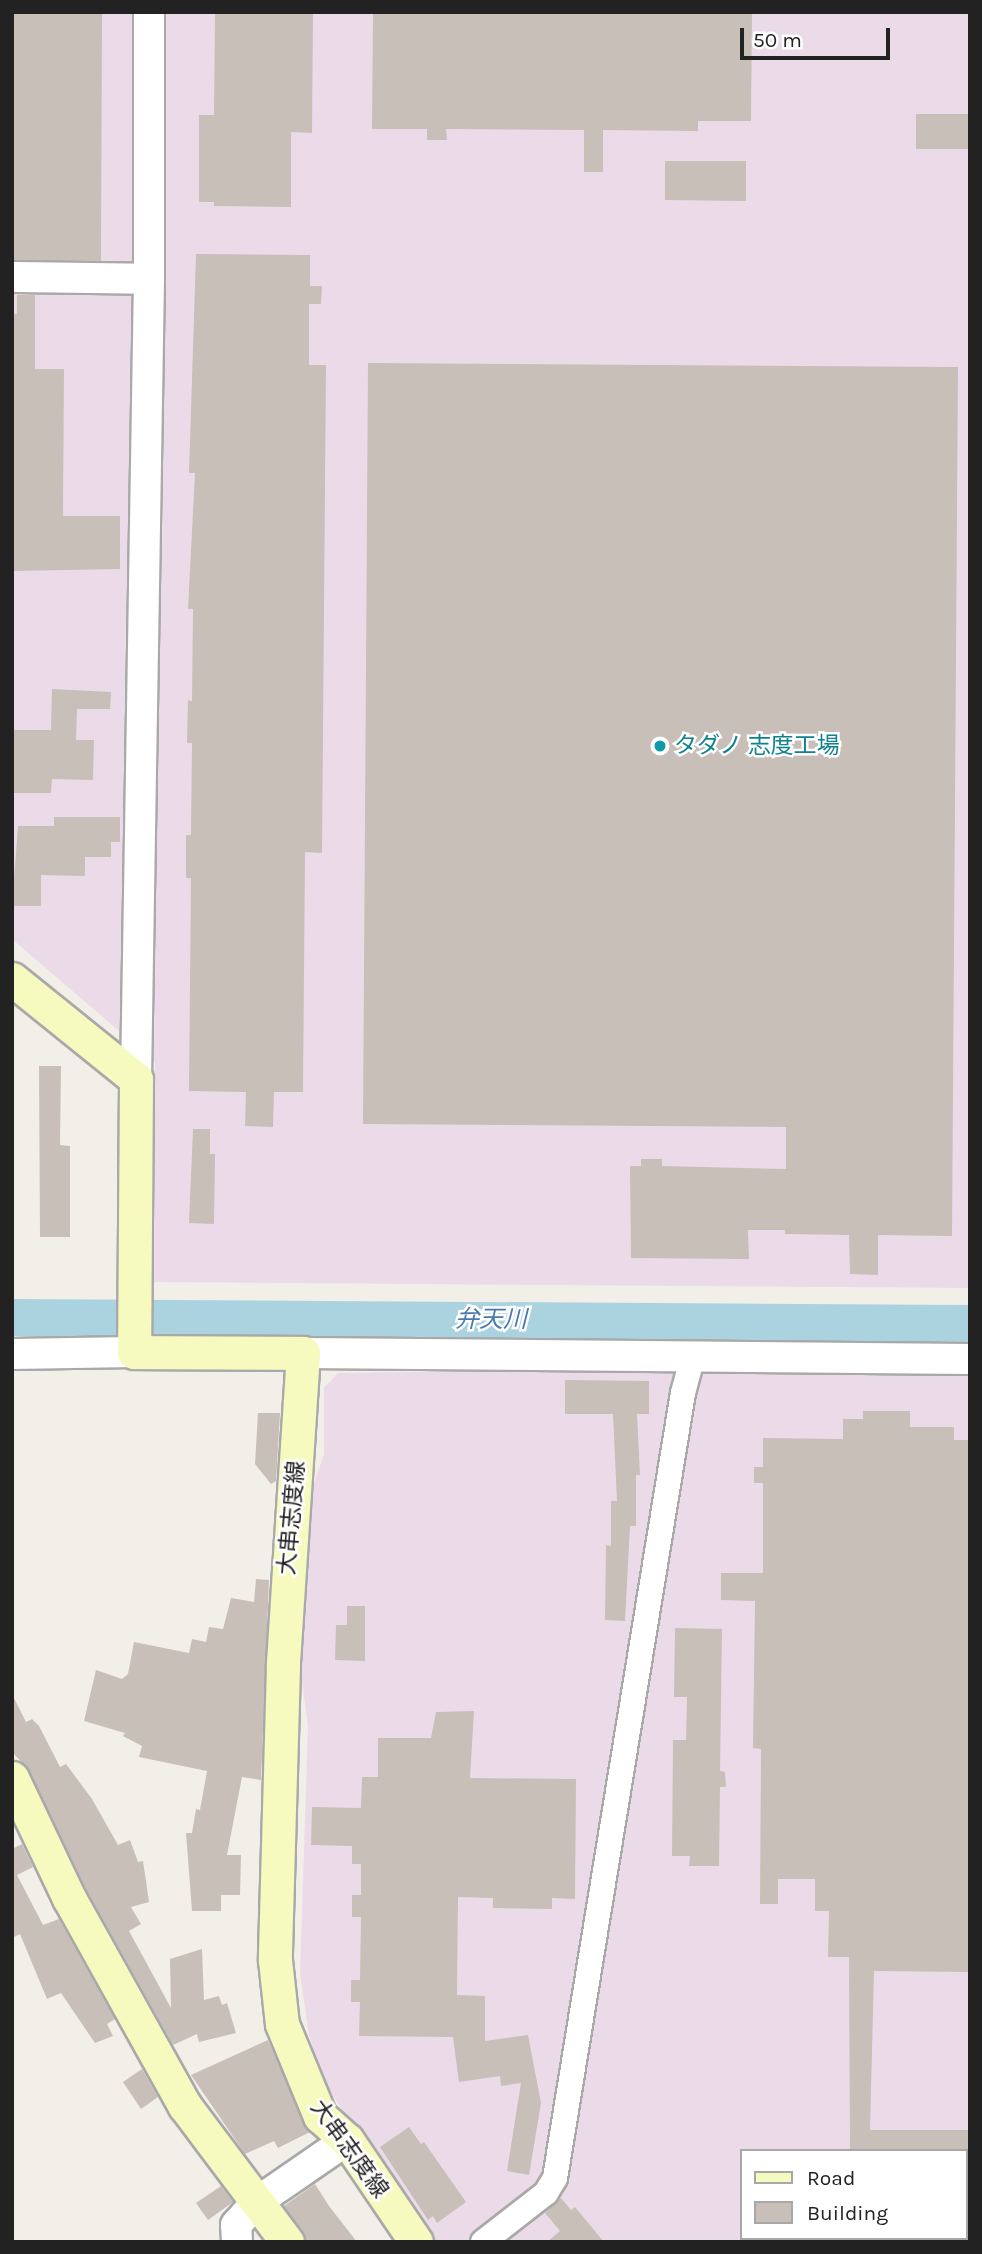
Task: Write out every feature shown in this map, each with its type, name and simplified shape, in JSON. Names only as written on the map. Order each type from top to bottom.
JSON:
[{"type":"main road","points":[[12,979],[135,1079],[134,1340],[303,1353]]},
{"type":"main road","name":"大串志度線","points":[[303,1353],[286,1574],[275,1959],[282,2024],[292,2056],[320,2116],[347,2140],[416,2242]]},
{"type":"main road","points":[[12,1778],[69,1898],[185,2106],[287,2242]]},
{"type":"street","points":[[135,1079],[149,279],[149,12]]},
{"type":"street","points":[[12,276],[149,279]]},
{"type":"street","points":[[12,1354],[134,1340]]},
{"type":"street","points":[[303,1353],[970,1359]]},
{"type":"street","points":[[483,2242],[545,2193],[555,2178],[683,1393],[693,1356]]},
{"type":"street","points":[[237,2242],[236,2225],[257,2202],[347,2140]]},
{"type":"shaded area","points":[[12,12],[970,12],[970,1288],[148,1282],[155,1062],[12,939]]},
{"type":"shaded area","points":[[970,1364],[970,2242],[429,2242],[322,2079],[309,2035],[300,1973],[308,1727],[301,1673],[309,1498],[324,1454],[324,1388],[338,1373]]},
{"type":"building","points":[[12,12],[102,12],[101,261],[13,260]]},
{"type":"building","points":[[215,12],[313,12],[312,133],[291,132],[291,207],[214,206],[214,202],[199,202],[199,115],[214,115]]},
{"type":"building","points":[[373,12],[752,12],[751,121],[698,121],[698,131],[603,130],[603,172],[584,172],[584,130],[446,129],[447,140],[427,140],[427,129],[372,129]]},
{"type":"building","points":[[916,114],[970,114],[970,149],[916,149]]},
{"type":"building","points":[[665,161],[746,161],[746,201],[665,200]]},
{"type":"building","points":[[196,254],[310,255],[310,286],[322,286],[321,304],[309,304],[309,365],[326,365],[322,853],[305,852],[303,1092],[274,1092],[273,1127],[245,1126],[246,1092],[189,1091],[191,878],[186,878],[186,835],[191,835],[192,743],[187,743],[188,700],[192,701],[193,609],[188,609],[195,473],[189,473]]},
{"type":"building","points":[[17,295],[35,295],[35,369],[64,369],[63,516],[120,516],[120,569],[12,571],[12,314],[17,314]]},
{"type":"building","name":"タダノ 志度工場","points":[[368,363],[958,367],[952,1236],[878,1235],[878,1275],[850,1274],[849,1235],[785,1234],[785,1230],[748,1230],[749,1259],[631,1258],[630,1166],[641,1166],[641,1159],[662,1159],[662,1166],[786,1169],[786,1127],[363,1124]]},
{"type":"building","points":[[52,689],[111,692],[110,709],[77,709],[76,740],[94,740],[93,780],[52,779],[51,793],[12,793],[12,730],[51,730]]},
{"type":"building","points":[[54,817],[120,817],[120,842],[111,842],[111,857],[85,857],[85,876],[41,875],[41,906],[12,906],[18,826],[54,826]]},
{"type":"building","points":[[39,1066],[61,1066],[60,1145],[70,1146],[70,1237],[40,1237]]},
{"type":"building","points":[[193,1129],[210,1129],[210,1154],[215,1154],[214,1224],[189,1223]]},
{"type":"building","points":[[565,1380],[649,1381],[649,1414],[637,1414],[640,1475],[636,1475],[636,1526],[630,1526],[625,1621],[605,1620],[606,1545],[611,1546],[611,1501],[617,1501],[613,1414],[565,1414]]},
{"type":"building","points":[[863,1411],[910,1411],[910,1427],[954,1427],[954,1440],[970,1440],[970,1972],[874,1971],[870,2130],[970,2130],[970,2151],[850,2149],[849,1957],[828,1957],[829,1911],[815,1911],[815,1879],[778,1879],[778,1904],[760,1904],[761,1749],[753,1748],[755,1601],[721,1600],[721,1573],[763,1573],[763,1483],[754,1483],[754,1467],[763,1467],[763,1438],[843,1439],[843,1419],[863,1419]]},
{"type":"building","points":[[258,1413],[280,1413],[276,1481],[271,1484],[255,1464]]},
{"type":"building","points":[[256,1579],[269,1580],[261,1780],[242,1777],[227,1855],[241,1855],[240,1895],[221,1895],[221,1911],[192,1911],[186,1833],[192,1833],[196,1809],[200,1810],[207,1771],[139,1757],[142,1746],[123,1736],[125,1733],[84,1721],[96,1670],[122,1679],[128,1674],[134,1642],[189,1653],[192,1639],[206,1642],[209,1627],[223,1629],[231,1598],[254,1602]]},
{"type":"building","points":[[347,1606],[365,1606],[365,1661],[335,1660],[336,1625],[347,1625]]},
{"type":"building","points":[[675,1628],[722,1629],[720,1771],[725,1772],[726,1787],[720,1787],[719,1866],[689,1866],[690,1856],[672,1856],[673,1740],[686,1740],[687,1697],[674,1697]]},
{"type":"building","points":[[12,1694],[26,1722],[32,1719],[39,1726],[60,1767],[66,1764],[92,1799],[118,1845],[130,1840],[138,1862],[143,1861],[149,1902],[131,1907],[141,1924],[129,1931],[171,2008],[170,1959],[202,1949],[204,2000],[219,1996],[222,2005],[227,2003],[236,2033],[199,2042],[197,2034],[173,2045],[86,1889],[29,1770],[12,1752]]},
{"type":"building","points":[[474,1711],[470,1778],[576,1779],[575,1899],[552,1898],[552,1909],[493,1908],[493,1898],[458,1897],[457,1995],[485,1996],[485,2041],[528,2035],[541,2103],[529,2175],[507,2171],[521,2083],[501,2086],[500,2076],[459,2082],[453,2037],[359,2036],[360,2002],[351,2002],[351,1980],[360,1980],[361,1917],[352,1917],[352,1895],[361,1895],[361,1864],[352,1864],[352,1846],[311,1845],[312,1807],[361,1808],[362,1777],[378,1777],[378,1738],[431,1738],[436,1712]]},
{"type":"building","points":[[22,1844],[33,1867],[17,1875],[43,1925],[59,1919],[115,2019],[107,2024],[113,2036],[95,2043],[61,1993],[47,1999],[20,1934],[12,1938],[12,1849]]},
{"type":"building","points":[[268,2040],[310,2132],[278,2148],[274,2141],[245,2154],[191,2075]]},
{"type":"building","points":[[142,2069],[158,2097],[141,2109],[123,2082]]},
{"type":"building","points":[[409,2127],[421,2144],[424,2142],[466,2202],[437,2223],[433,2216],[428,2220],[380,2147]]},
{"type":"building","points":[[315,2184],[357,2242],[306,2242],[284,2206]]},
{"type":"building","points":[[221,2186],[233,2202],[208,2220],[196,2203]]},
{"type":"building","points":[[561,2198],[571,2210],[575,2207],[604,2242],[547,2242],[560,2231],[545,2213]]},
{"type":"waterway","name":"弁天川","points":[[12,1317],[970,1323]]},
{"type":"place","name":"タダノ 志度工場","points":[[660,746]]}]
